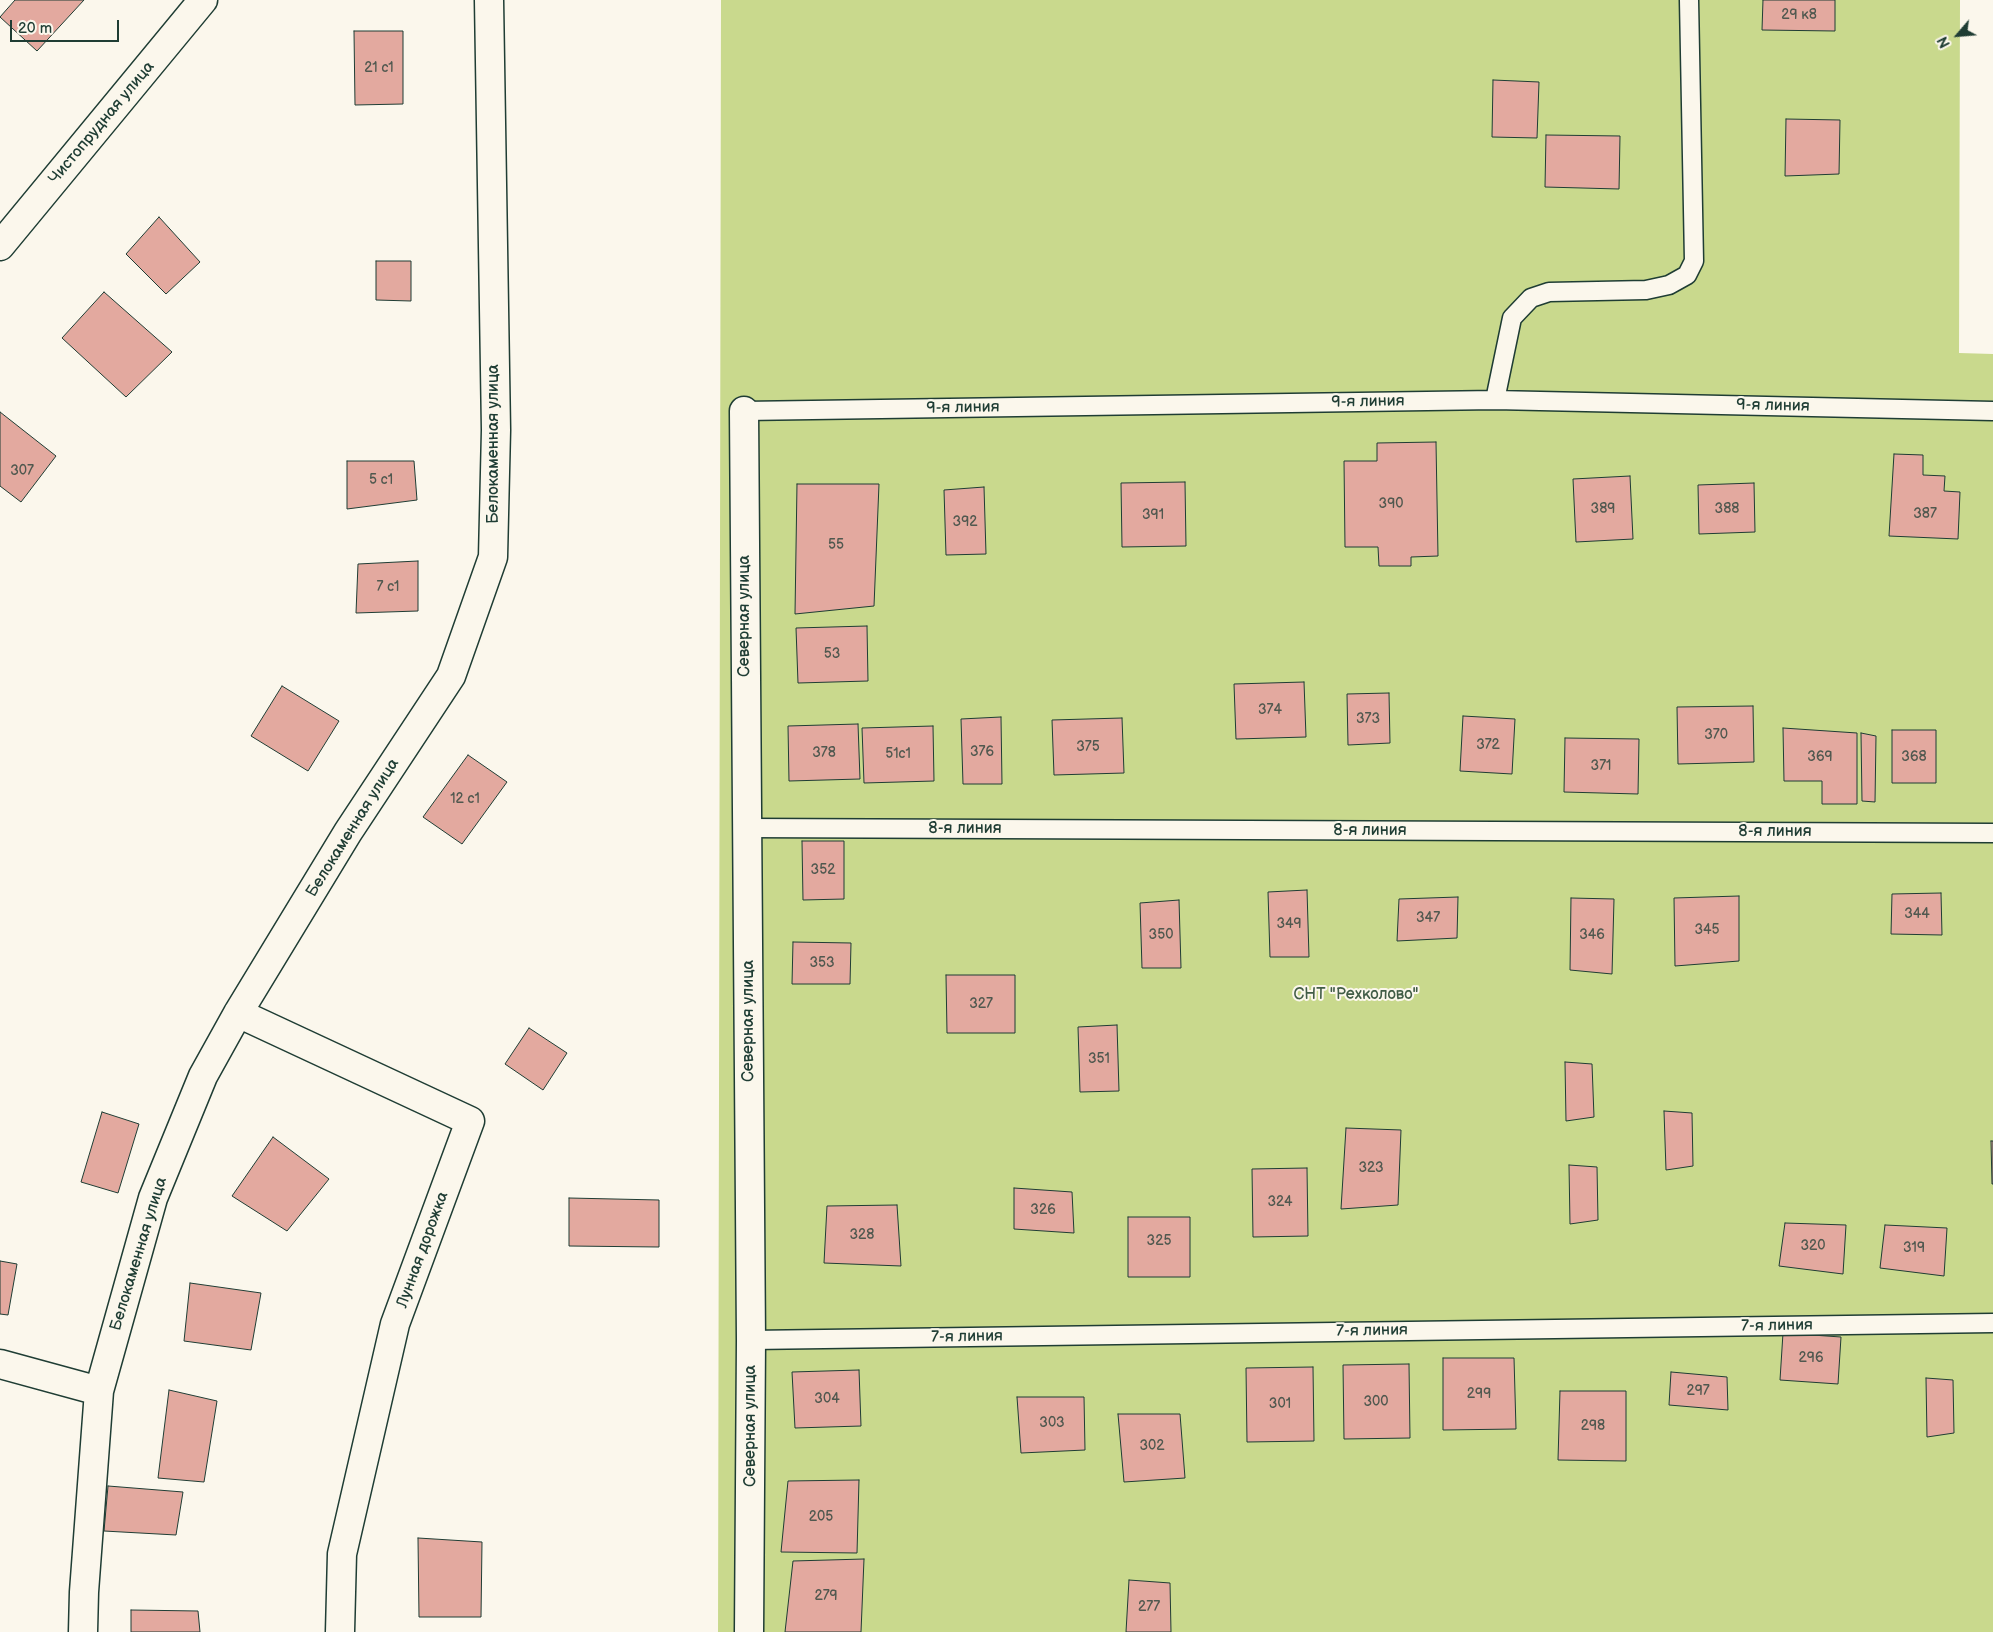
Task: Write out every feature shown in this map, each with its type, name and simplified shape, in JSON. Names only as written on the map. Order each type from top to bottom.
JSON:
[{"type":"street","name":"Чистопрудная улица","points":[[0,246],[204,0]]},
{"type":"street","name":"Белокаменная улица","points":[[83,1632],[84,1592],[99,1391],[153,1198],[203,1076],[238,1012],[348,832],[451,676],[493,557],[496,430],[489,0]]},
{"type":"street","name":"Северная улица","points":[[744,411],[751,1340],[749,1632]]},
{"type":"street","name":"Лунная дорожка","points":[[238,1012],[470,1120],[396,1324],[342,1554],[340,1632]]},
{"type":"street","points":[[0,1364],[99,1391]]},
{"type":"lane","points":[[1495,400],[1512,318],[1531,298],[1549,292],[1646,290],[1670,285],[1687,275],[1694,261],[1689,0]]},
{"type":"lane","name":"9-я линия","points":[[744,411],[1495,400],[1993,411]]},
{"type":"lane","name":"8-я линия","points":[[747,828],[1993,833]]},
{"type":"lane","name":"7-я линия","points":[[751,1340],[1993,1323]]},
{"type":"green space","name":"СНТ \"Рехколово\"","points":[[721,0],[1960,0],[1959,353],[1993,354],[1993,1632],[718,1632]]},
{"type":"building","points":[[15,0],[84,0],[37,51],[0,17]]},
{"type":"building","points":[[1763,0],[1835,0],[1835,31],[1762,30]]},
{"type":"building","points":[[354,31],[403,31],[403,104],[355,105]]},
{"type":"building","points":[[1493,80],[1539,82],[1537,138],[1492,137]]},
{"type":"building","points":[[1786,119],[1840,120],[1839,174],[1785,176]]},
{"type":"building","points":[[1546,135],[1620,136],[1619,189],[1545,187]]},
{"type":"building","points":[[159,217],[200,262],[166,294],[126,254]]},
{"type":"building","points":[[376,261],[411,261],[411,301],[376,300]]},
{"type":"building","points":[[104,292],[172,352],[126,397],[62,338]]},
{"type":"building","points":[[0,412],[56,456],[21,502],[0,486]]},
{"type":"building","points":[[1436,442],[1438,556],[1411,557],[1411,566],[1379,566],[1378,547],[1345,547],[1344,461],[1377,461],[1377,443]]},
{"type":"building","points":[[1894,454],[1923,455],[1923,475],[1945,476],[1944,491],[1960,492],[1958,539],[1889,536]]},
{"type":"building","points":[[347,461],[414,461],[417,500],[347,509]]},
{"type":"building","points":[[1630,476],[1633,539],[1576,542],[1573,479]]},
{"type":"building","points":[[1185,482],[1186,546],[1122,547],[1121,483]]},
{"type":"building","points":[[1754,483],[1755,532],[1699,534],[1698,485]]},
{"type":"building","points":[[797,484],[879,484],[874,606],[795,614]]},
{"type":"building","points":[[984,487],[986,554],[946,555],[944,490]]},
{"type":"building","points":[[418,561],[418,611],[356,613],[358,564]]},
{"type":"building","points":[[867,626],[868,681],[798,683],[796,628]]},
{"type":"building","points":[[1304,682],[1306,737],[1236,739],[1234,684]]},
{"type":"building","points":[[282,686],[339,721],[308,771],[251,736]]},
{"type":"building","points":[[1389,693],[1390,743],[1348,745],[1347,694]]},
{"type":"building","points":[[1753,706],[1754,762],[1678,764],[1677,707]]},
{"type":"building","points":[[1463,716],[1515,719],[1512,774],[1460,771]]},
{"type":"building","points":[[1001,717],[1002,784],[963,784],[961,719]]},
{"type":"building","points":[[1122,718],[1124,773],[1054,775],[1052,720]]},
{"type":"building","points":[[858,724],[860,779],[789,781],[788,726]]},
{"type":"building","points":[[933,726],[934,781],[864,783],[862,728]]},
{"type":"building","points":[[1783,728],[1857,733],[1857,804],[1822,804],[1822,781],[1784,781]]},
{"type":"building","points":[[1892,730],[1936,730],[1936,783],[1892,783]]},
{"type":"building","points":[[1861,733],[1876,736],[1875,802],[1862,801]]},
{"type":"building","points":[[1565,738],[1639,739],[1638,794],[1564,792]]},
{"type":"building","points":[[468,755],[507,782],[462,844],[423,817]]},
{"type":"building","points":[[802,841],[844,841],[844,899],[803,900]]},
{"type":"building","points":[[1307,890],[1309,957],[1270,957],[1268,892]]},
{"type":"building","points":[[1941,893],[1942,935],[1891,934],[1892,894]]},
{"type":"building","points":[[1739,896],[1739,961],[1675,966],[1674,898]]},
{"type":"building","points":[[1458,897],[1457,938],[1397,941],[1399,899]]},
{"type":"building","points":[[1571,898],[1614,899],[1612,974],[1570,970]]},
{"type":"building","points":[[1179,900],[1181,968],[1142,968],[1140,903]]},
{"type":"building","points":[[793,942],[851,943],[850,984],[792,984]]},
{"type":"building","points":[[946,975],[1015,975],[1015,1033],[947,1033]]},
{"type":"building","points":[[1117,1025],[1119,1091],[1080,1092],[1078,1027]]},
{"type":"building","points":[[529,1028],[567,1053],[543,1090],[505,1064]]},
{"type":"building","points":[[1565,1062],[1592,1064],[1594,1117],[1566,1121]]},
{"type":"building","points":[[1664,1111],[1692,1113],[1693,1166],[1666,1170]]},
{"type":"building","points":[[102,1112],[139,1124],[118,1193],[81,1182]]},
{"type":"building","points":[[1346,1128],[1401,1130],[1398,1205],[1341,1209]]},
{"type":"building","points":[[273,1137],[329,1179],[287,1231],[232,1196]]},
{"type":"building","points":[[1991,1141],[1993,1141],[1993,1184],[1992,1184]]},
{"type":"building","points":[[1569,1165],[1597,1167],[1598,1220],[1570,1224]]},
{"type":"building","points":[[1307,1168],[1308,1236],[1253,1237],[1252,1169]]},
{"type":"building","points":[[1014,1188],[1072,1192],[1074,1233],[1014,1229]]},
{"type":"building","points":[[569,1198],[659,1200],[659,1247],[569,1246]]},
{"type":"building","points":[[897,1205],[901,1266],[824,1263],[827,1206]]},
{"type":"building","points":[[1128,1217],[1190,1217],[1190,1277],[1128,1277]]},
{"type":"building","points":[[1785,1223],[1846,1225],[1843,1274],[1779,1266]]},
{"type":"building","points":[[1885,1225],[1947,1228],[1944,1276],[1880,1268]]},
{"type":"building","points":[[0,1261],[17,1264],[8,1315],[0,1314]]},
{"type":"building","points":[[190,1283],[261,1293],[251,1350],[184,1341]]},
{"type":"building","points":[[1783,1333],[1841,1337],[1838,1384],[1780,1380]]},
{"type":"building","points":[[1443,1358],[1514,1358],[1516,1429],[1443,1430]]},
{"type":"building","points":[[1409,1364],[1410,1438],[1344,1439],[1343,1365]]},
{"type":"building","points":[[1313,1367],[1314,1441],[1247,1442],[1246,1368]]},
{"type":"building","points":[[859,1370],[861,1426],[795,1428],[792,1372]]},
{"type":"building","points":[[1671,1372],[1727,1377],[1728,1410],[1669,1405]]},
{"type":"building","points":[[1926,1378],[1953,1380],[1954,1433],[1927,1437]]},
{"type":"building","points":[[169,1390],[217,1401],[204,1482],[158,1478]]},
{"type":"building","points":[[1560,1391],[1626,1391],[1626,1461],[1558,1460]]},
{"type":"building","points":[[1017,1397],[1084,1397],[1085,1450],[1021,1453]]},
{"type":"building","points":[[1118,1414],[1180,1414],[1185,1478],[1124,1482]]},
{"type":"building","points":[[859,1480],[857,1553],[781,1552],[788,1481]]},
{"type":"building","points":[[108,1486],[183,1492],[176,1535],[104,1531]]},
{"type":"building","points":[[418,1538],[482,1542],[481,1617],[419,1617]]},
{"type":"building","points":[[864,1559],[861,1632],[785,1632],[793,1561]]},
{"type":"building","points":[[1129,1580],[1170,1583],[1171,1632],[1126,1632]]},
{"type":"building","points":[[131,1610],[198,1611],[200,1632],[131,1632]]}]
